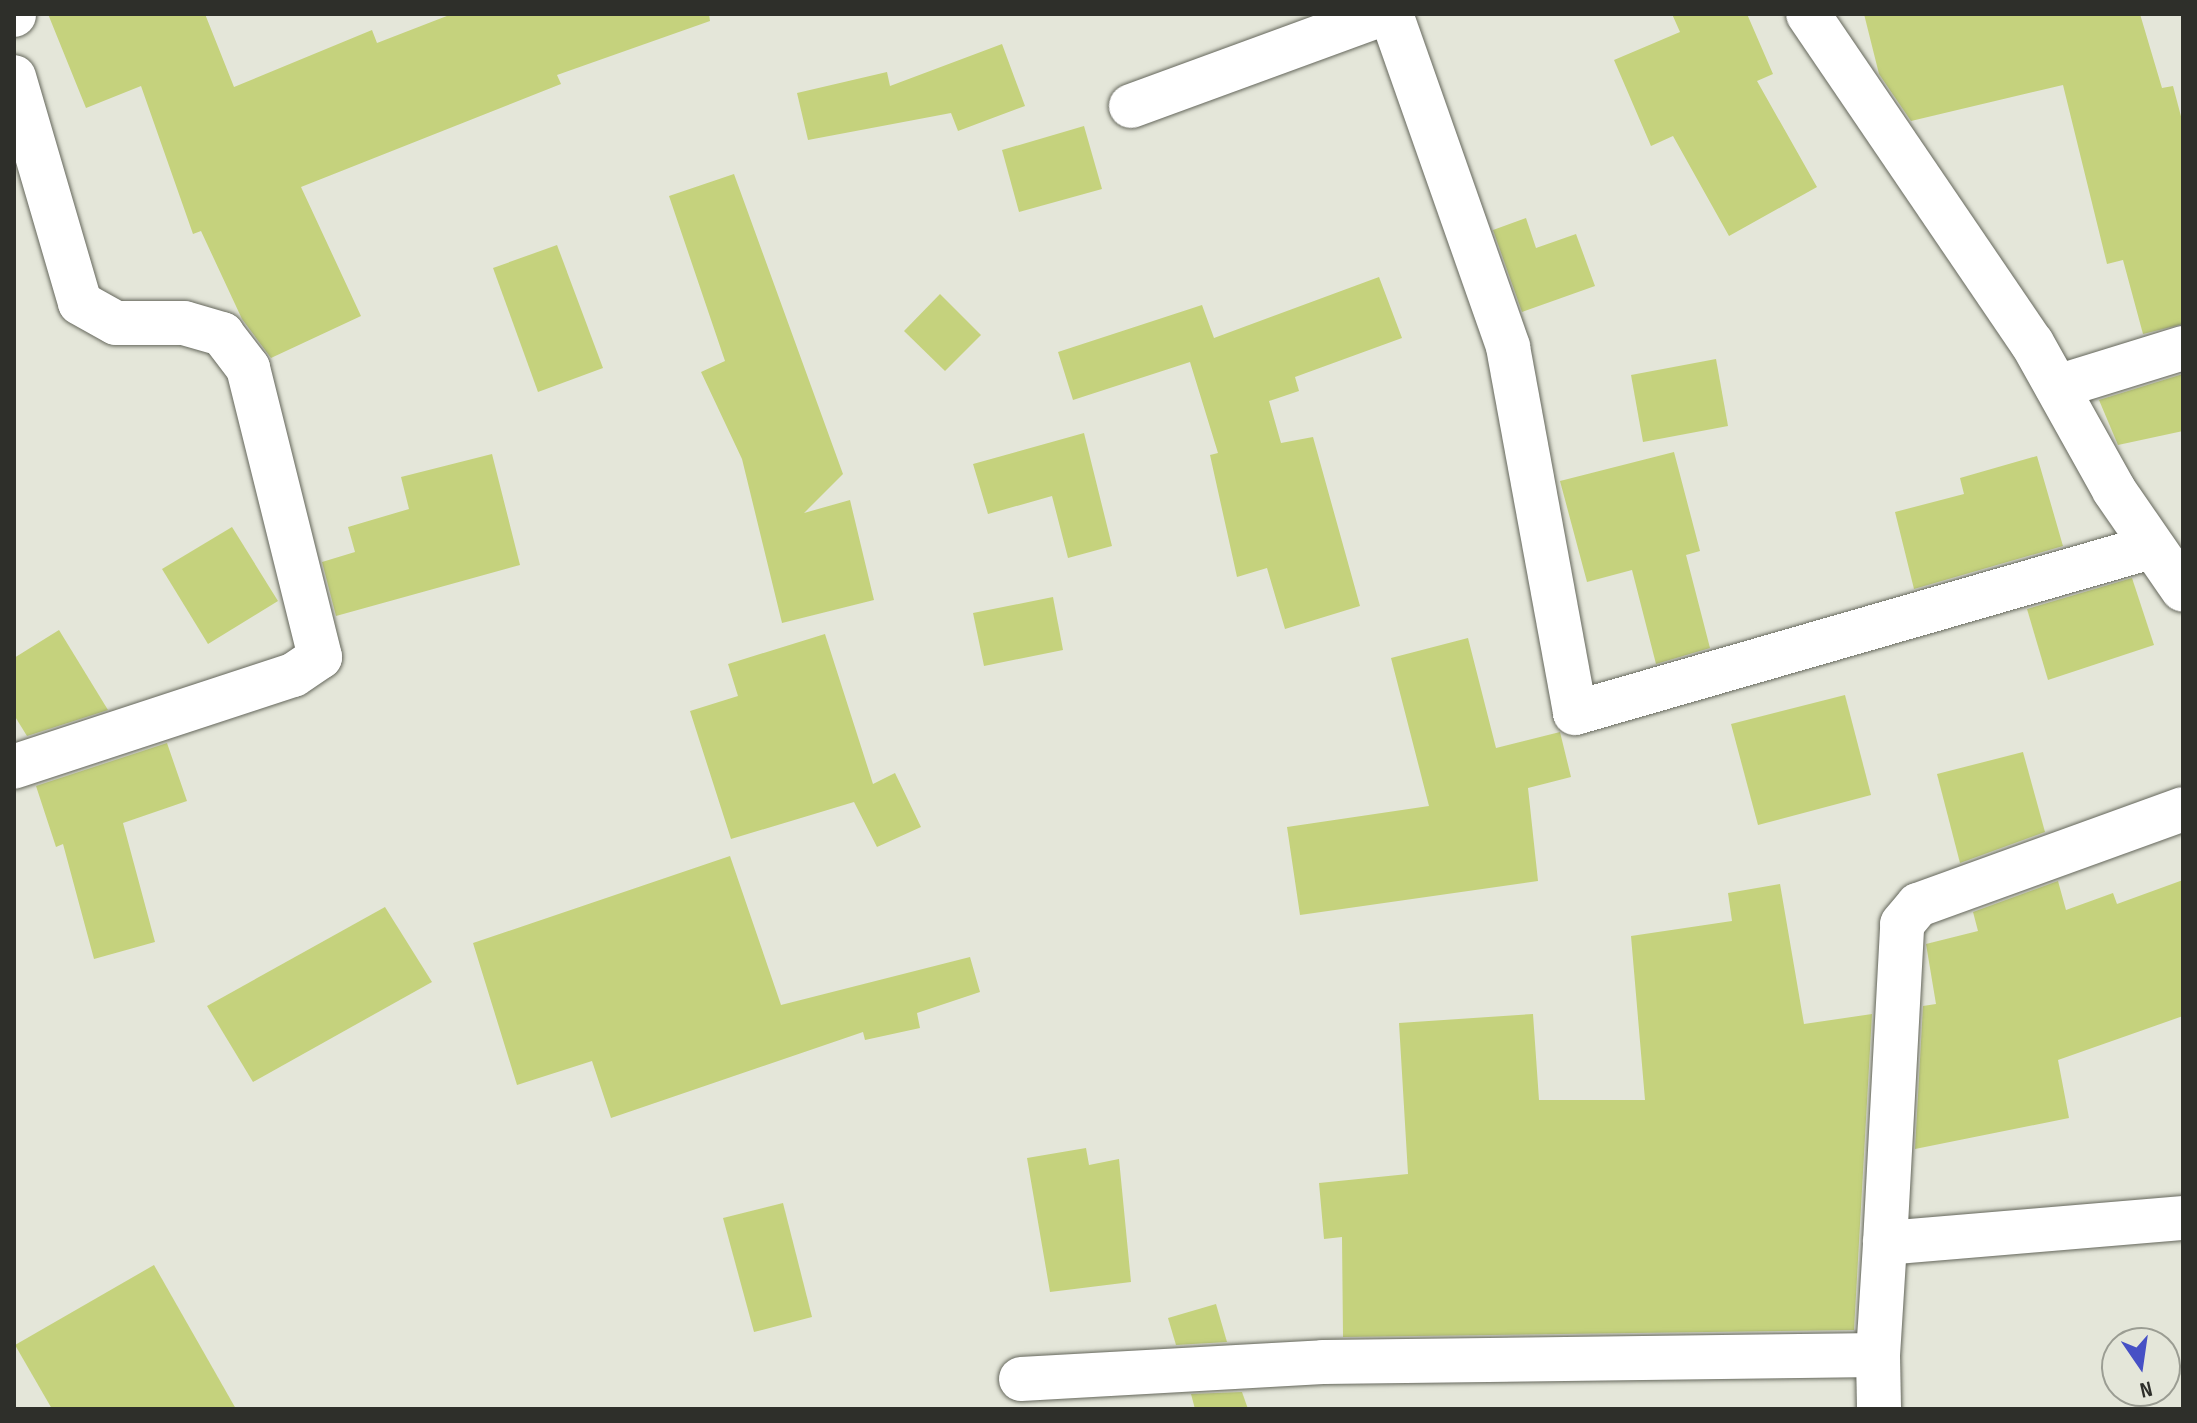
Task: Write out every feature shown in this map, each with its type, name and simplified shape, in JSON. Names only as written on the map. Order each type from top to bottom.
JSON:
[{"type":"street","points":[[1131,106],[1383,14]]},
{"type":"street","points":[[1391,14],[1508,347],[1575,713],[2151,547]]},
{"type":"street","points":[[1808,14],[2057,387],[2151,547],[2183,590]]},
{"type":"street","points":[[14,77],[80,303],[116,323],[184,323],[222,334],[248,368],[320,657],[293,675],[14,767]]},
{"type":"street","points":[[2057,387],[2183,348]]},
{"type":"street","points":[[1879,1409],[1878,1355],[1902,924],[1918,905],[2183,809]]},
{"type":"street","points":[[1885,1243],[2183,1218]]},
{"type":"street","points":[[1021,1379],[1323,1362],[1878,1355]]},
{"type":"building","points":[[48,14],[205,14],[234,87],[372,30],[377,43],[452,14],[709,14],[710,21],[557,75],[561,84],[301,187],[361,316],[271,358],[242,319],[201,231],[193,234],[141,86],[86,108]]},
{"type":"building","points":[[1672,14],[1747,14],[1773,74],[1757,81],[1817,187],[1729,236],[1673,136],[1651,146],[1614,60],[1680,32]]},
{"type":"building","points":[[1864,14],[2140,14],[2162,88],[2173,86],[2183,124],[2183,324],[2143,334],[2123,260],[2107,264],[2063,85],[1911,121],[1879,74]]},
{"type":"building","points":[[1002,44],[1025,106],[958,131],[951,113],[808,140],[797,93],[887,72],[890,86]]},
{"type":"building","points":[[1084,126],[1102,189],[1019,212],[1002,150]]},
{"type":"building","points":[[734,174],[843,474],[804,513],[850,500],[874,600],[782,623],[742,459],[701,372],[725,361],[669,196]]},
{"type":"building","points":[[1526,218],[1536,248],[1576,234],[1595,286],[1522,312],[1493,230]]},
{"type":"building","points":[[557,245],[603,368],[538,392],[493,268]]},
{"type":"building","points":[[1379,277],[1402,338],[1295,377],[1299,391],[1269,401],[1281,443],[1313,437],[1360,606],[1285,629],[1267,568],[1237,577],[1210,455],[1218,453],[1190,362],[1073,400],[1058,352],[1202,305],[1214,338]]},
{"type":"building","points":[[940,294],[981,335],[945,371],[904,331]]},
{"type":"building","points":[[1716,359],[1728,426],[1643,442],[1631,375]]},
{"type":"building","points":[[2183,374],[2183,431],[2118,445],[2099,400]]},
{"type":"building","points":[[1084,433],[1112,546],[1068,558],[1052,496],[988,514],[973,464]]},
{"type":"building","points":[[1674,452],[1700,551],[1686,555],[1710,648],[1656,664],[1632,570],[1587,582],[1560,481]]},
{"type":"building","points":[[492,454],[520,565],[336,616],[322,562],[355,552],[348,527],[409,509],[401,477]]},
{"type":"building","points":[[2037,456],[2063,546],[1914,589],[1895,512],[1964,494],[1960,478]]},
{"type":"building","points":[[232,527],[278,601],[208,644],[162,569]]},
{"type":"building","points":[[2132,578],[2154,645],[2048,680],[2027,609]]},
{"type":"building","points":[[1053,597],[1063,650],[984,666],[973,613]]},
{"type":"building","points":[[59,630],[108,710],[27,736],[14,715],[14,658]]},
{"type":"building","points":[[825,634],[873,784],[895,773],[921,827],[877,847],[854,802],[731,839],[690,711],[738,696],[728,664]]},
{"type":"building","points":[[1468,638],[1496,748],[1560,732],[1571,777],[1528,788],[1538,881],[1300,915],[1287,827],[1429,806],[1391,658]]},
{"type":"building","points":[[1845,695],[1871,795],[1758,825],[1731,724]]},
{"type":"building","points":[[167,743],[187,801],[123,823],[155,942],[94,959],[63,844],[56,847],[36,786]]},
{"type":"building","points":[[2023,752],[2045,832],[1960,863],[1937,774]]},
{"type":"building","points":[[730,856],[781,1005],[970,957],[980,992],[917,1013],[920,1028],[865,1040],[863,1032],[611,1118],[592,1061],[517,1085],[473,943]]},
{"type":"building","points":[[2183,880],[2183,1016],[2058,1060],[2069,1118],[1915,1149],[1923,1006],[1936,1004],[1926,944],[1978,931],[1973,912],[2058,881],[2066,910],[2113,893],[2117,904]]},
{"type":"building","points":[[1780,884],[1804,1024],[1872,1014],[1854,1330],[1343,1337],[1342,1237],[1324,1239],[1319,1183],[1408,1174],[1399,1023],[1533,1014],[1539,1100],[1645,1100],[1631,936],[1732,921],[1728,893]]},
{"type":"building","points":[[385,907],[432,982],[253,1082],[207,1006]]},
{"type":"building","points":[[1086,1148],[1089,1165],[1119,1159],[1131,1282],[1050,1292],[1027,1158]]},
{"type":"building","points":[[783,1203],[812,1317],[754,1332],[723,1218]]},
{"type":"building","points":[[154,1265],[236,1409],[52,1409],[15,1345]]},
{"type":"building","points":[[1216,1304],[1227,1342],[1176,1345],[1168,1318]]},
{"type":"building","points":[[1242,1392],[1248,1409],[1195,1409],[1191,1394]]}]
